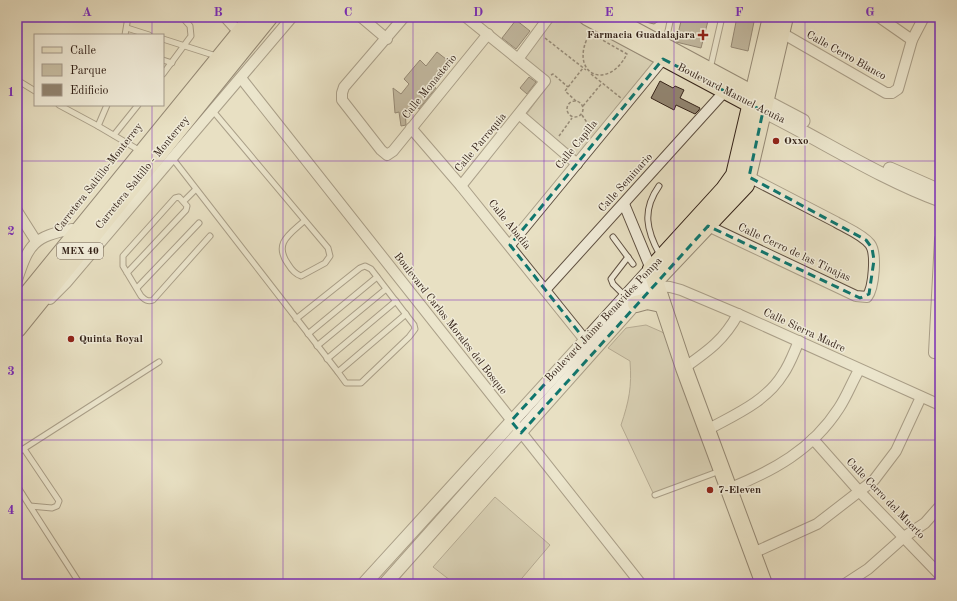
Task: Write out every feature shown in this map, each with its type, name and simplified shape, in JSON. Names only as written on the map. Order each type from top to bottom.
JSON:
[{"type":"highway","name":"Carretera Saltillo - Monterrey","points":[[23,311],[253,17]]},
{"type":"highway","name":"Carretera Saltillo - Monterrey","points":[[17,330],[23,311],[52,263],[139,161],[269,17]]},
{"type":"main road","name":"Boulevard Manuel Acuña","points":[[587,17],[609,20],[664,52],[725,91],[758,102]]},
{"type":"main road","name":"Boulevard Jaime Benavides Pompa","points":[[656,274],[708,226],[741,191],[749,177],[758,102],[771,17]]},
{"type":"main road","name":"Boulevard Jaime Benavides Pompa","points":[[656,274],[734,175],[782,34],[786,17]]},
{"type":"main road","name":"Boulevard Manuel Acuña","points":[[664,52],[709,70],[758,102]]},
{"type":"main road","points":[[656,274],[661,304],[721,471],[764,584]]},
{"type":"main road","points":[[631,300],[648,301],[661,304]]},
{"type":"street","points":[[225,17],[235,28]]},
{"type":"street","name":"Carretera Saltillo-Monterrey","points":[[52,263],[72,229],[139,161],[213,55],[244,17]]},
{"type":"street","points":[[23,311],[48,301],[66,283],[292,17]]},
{"type":"street","points":[[361,17],[387,39],[404,17]]},
{"type":"street","points":[[466,17],[545,81]]},
{"type":"street","points":[[518,59],[549,17]]},
{"type":"street","points":[[879,17],[912,40],[924,17]]},
{"type":"street","name":"Calle Monasterio","points":[[387,39],[344,88],[342,100],[384,153],[390,154],[488,34]]},
{"type":"street","name":"Calle Cerro Blanco","points":[[782,34],[892,94],[898,89],[912,40]]},
{"type":"street","name":"Calle Capilla","points":[[510,245],[627,103],[664,52]]},
{"type":"street","name":"Boulevard Carlos Morales del Bosque","points":[[241,78],[641,584]]},
{"type":"street","name":"Calle Parroquia","points":[[461,186],[520,115],[545,81]]},
{"type":"street","name":"Calle Seminario","points":[[545,290],[725,91]]},
{"type":"street","name":"Boulevard Manuel Acuña","points":[[758,102],[898,173],[940,190]]},
{"type":"street","name":"Boulevard Manuel Acuña","points":[[758,102],[814,136],[897,182],[940,200]]},
{"type":"street","points":[[520,115],[577,164]]},
{"type":"street","name":"Calle Abadía","points":[[411,128],[510,245],[585,340]]},
{"type":"street","name":"Calle Cerro de las Tinajas","points":[[708,226],[856,296],[864,298],[869,294],[872,281],[874,255],[869,243],[858,235],[749,177]]},
{"type":"street","points":[[624,204],[656,274]]},
{"type":"street","points":[[17,211],[36,241]]},
{"type":"street","points":[[17,280],[26,258],[36,241],[50,234],[72,229]]},
{"type":"street","points":[[934,353],[937,334],[940,239]]},
{"type":"street","name":"Boulevard Jaime Benavides Pompa","points":[[385,584],[521,433],[631,300],[656,274]]},
{"type":"street","name":"Calle Sierra Madre","points":[[656,274],[670,286],[738,314],[859,370],[940,405]]},
{"type":"street","name":"Boulevard Jaime Benavides Pompa","points":[[364,584],[585,340],[631,300]]},
{"type":"street","points":[[684,368],[719,342],[730,329],[738,314]]},
{"type":"street","points":[[707,430],[748,408],[769,392],[783,374],[799,341]]},
{"type":"street","points":[[728,489],[776,468],[813,439],[840,406],[859,370]]},
{"type":"street","points":[[753,553],[817,524],[874,480],[890,461],[904,436],[921,397]]},
{"type":"street","name":"Calle Cerro del Muerto","points":[[813,439],[859,492],[904,536],[940,575]]},
{"type":"street","points":[[845,584],[868,569],[904,536],[925,523],[940,506]]},
{"type":"lane","points":[[125,34],[128,17]]},
{"type":"lane","points":[[164,73],[185,46],[191,33],[190,26],[182,17]]},
{"type":"lane","points":[[664,52],[671,17]]},
{"type":"lane","points":[[709,70],[722,17]]},
{"type":"lane","points":[[127,28],[146,34]]},
{"type":"lane","points":[[164,39],[213,55]]},
{"type":"lane","points":[[164,60],[172,63]]},
{"type":"lane","points":[[17,80],[34,90]]},
{"type":"lane","points":[[61,106],[114,135],[139,161]]},
{"type":"lane","points":[[98,126],[108,106]]},
{"type":"lane","points":[[114,135],[137,106]]},
{"type":"lane","points":[[213,111],[328,248],[330,256],[325,263],[301,276],[294,273],[284,258],[281,247],[286,238],[304,221]]},
{"type":"lane","points":[[172,159],[195,190],[346,383],[361,382],[413,333],[414,325],[369,267],[363,266],[296,319]]},
{"type":"lane","points":[[656,274],[648,212],[650,201],[659,186]]},
{"type":"lane","points":[[184,201],[195,190]]},
{"type":"lane","points":[[127,273],[186,210],[187,206],[184,201],[181,198],[175,198],[125,253],[122,262],[127,273],[144,299],[150,301],[153,300],[210,236]]},
{"type":"lane","points":[[136,288],[199,223]]},
{"type":"lane","points":[[613,237],[633,264]]},
{"type":"lane","points":[[628,257],[611,279],[613,284],[631,300]]},
{"type":"lane","points":[[308,334],[377,277]]},
{"type":"lane","points":[[317,346],[386,289]]},
{"type":"lane","points":[[327,359],[396,301]]},
{"type":"lane","points":[[338,372],[406,314]]},
{"type":"lane","points":[[17,453],[159,362]]},
{"type":"lane","points":[[24,448],[59,501],[57,506],[52,508],[30,506]]},
{"type":"lane","points":[[656,495],[721,471]]},
{"type":"lane","points":[[17,486],[80,584]]},
{"type":"lane","points":[[17,497],[22,494]]},
{"type":"path","points":[[538,32],[627,103]]},
{"type":"path","points":[[590,33],[627,54],[613,72],[601,76],[588,72],[584,64],[582,54],[584,44],[590,33]]},
{"type":"path","points":[[563,93],[583,68]]},
{"type":"path","points":[[545,81],[553,74],[568,87]]},
{"type":"path","points":[[582,115],[584,110],[583,106],[602,83]]},
{"type":"path","points":[[565,91],[583,106]]},
{"type":"path","points":[[573,117],[568,113],[567,107],[570,103],[576,101]]},
{"type":"path","points":[[554,144],[573,117],[582,115]]},
{"type":"path","points":[[582,115],[597,139]]},
{"type":"highlighted area","points":[[663,59],[763,111],[749,177],[866,240],[872,248],[874,260],[869,294],[860,298],[708,226],[521,433],[511,421],[585,340],[510,245]]},
{"type":"green space","points":[[554,17],[571,17],[653,62],[577,156],[526,115],[551,81],[523,58]]},
{"type":"green space","points":[[646,325],[662,332],[666,336],[714,472],[654,495],[621,425],[629,394],[631,379],[630,361],[608,348],[626,328]]},
{"type":"green space","points":[[495,497],[550,545],[517,584],[455,584],[433,567]]},
{"type":"building","points":[[638,17],[665,17],[654,24],[638,20]]},
{"type":"building","points":[[682,17],[709,17],[701,48],[676,42]]},
{"type":"building","points":[[737,17],[755,17],[748,51],[731,47]]},
{"type":"building","points":[[516,20],[530,31],[516,49],[502,38]]},
{"type":"building","points":[[437,52],[451,63],[433,86],[436,88],[419,109],[414,105],[405,110],[406,125],[401,126],[399,112],[395,113],[393,88],[401,94],[409,84],[404,79],[420,60],[426,66]]},
{"type":"building","points":[[529,77],[536,82],[527,94],[520,88]]},
{"type":"building","points":[[660,81],[673,88],[675,86],[684,90],[680,98],[700,108],[699,110],[695,114],[676,105],[674,110],[651,98]]},
{"type":"place","name":"Farmacia Guadalajara","points":[[703,35]]},
{"type":"place","name":"Oxxo","points":[[776,141]]},
{"type":"place","name":"Quinta Royal","points":[[71,339]]},
{"type":"place","name":"7-Eleven","points":[[710,490]]}]
